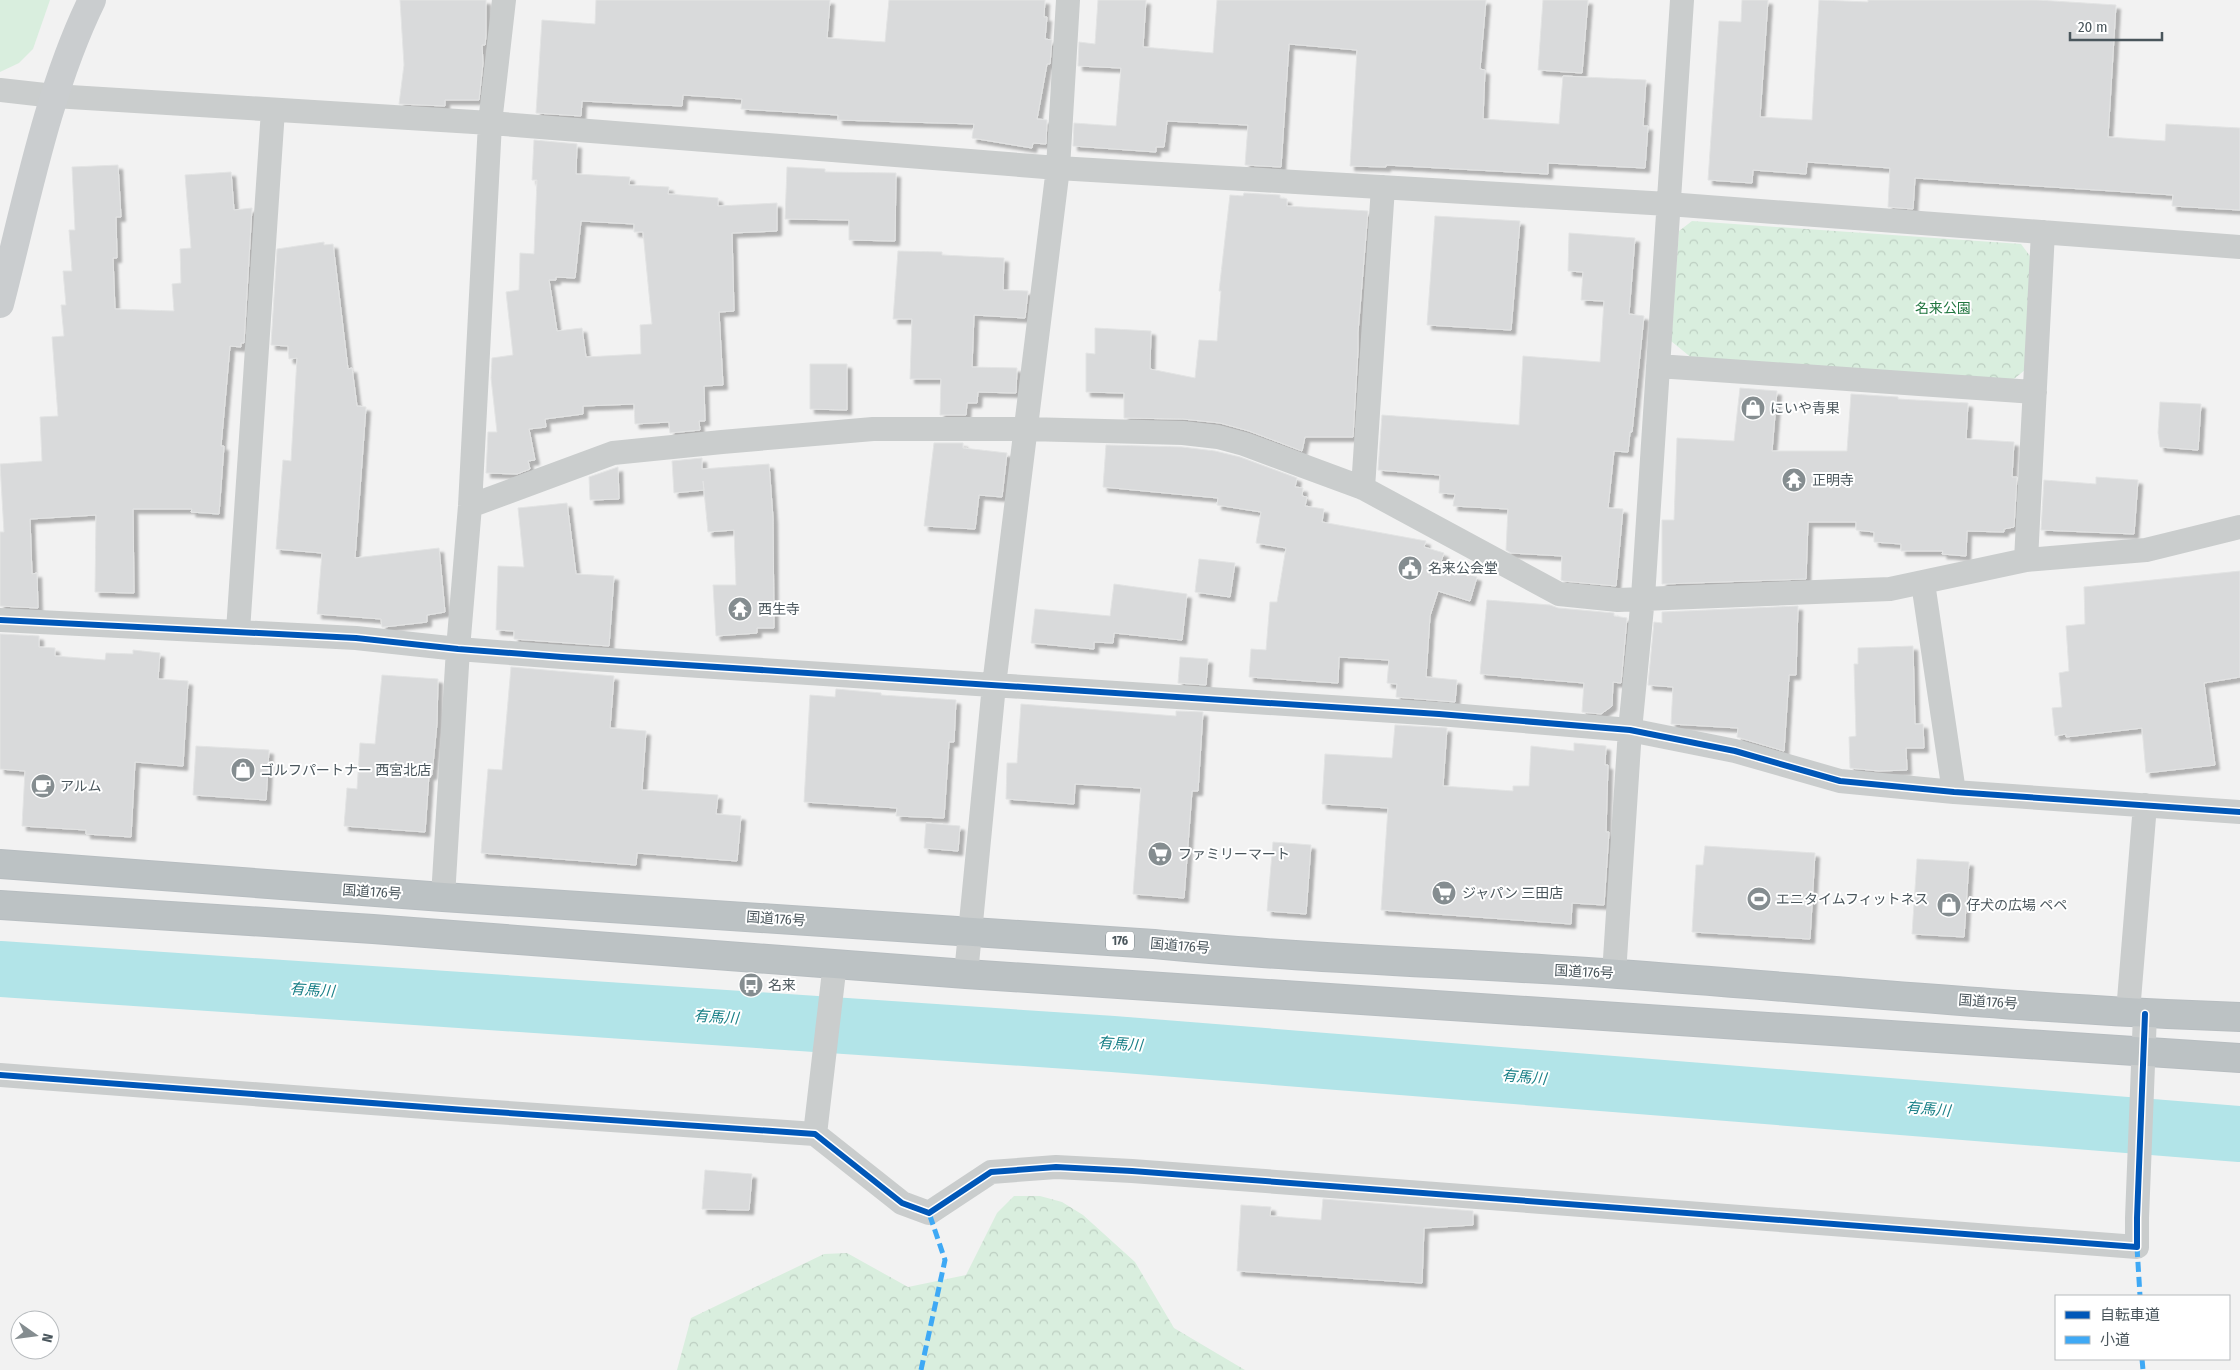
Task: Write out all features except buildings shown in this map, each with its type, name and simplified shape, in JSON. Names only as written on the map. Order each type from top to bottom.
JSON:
[{"type":"highway","name":"国道176号","points":[[0,864],[443,897],[1154,944],[1234,951],[1614,974],[2136,1013],[2240,1018]]},
{"type":"highway","points":[[0,905],[383,930],[835,963],[2143,1062],[2240,1058]]},
{"type":"street","points":[[0,304],[54,96],[78,29],[92,0]]},
{"type":"street","points":[[443,897],[458,649],[470,506],[490,124],[504,0]]},
{"type":"street","points":[[966,974],[994,685],[1058,168],[1068,0]]},
{"type":"street","points":[[1614,974],[1630,730],[1643,598],[1682,0]]},
{"type":"street","points":[[0,90],[54,96],[490,124],[1058,168],[1668,204],[2240,247]]},
{"type":"street","points":[[238,631],[274,110]]},
{"type":"street","points":[[1363,488],[1383,187]]},
{"type":"street","points":[[2026,560],[2043,232]]},
{"type":"street","points":[[1658,366],[2035,392]]},
{"type":"street","points":[[470,506],[613,453],[873,429],[1026,429],[1183,433],[1218,437],[1363,488],[1559,594],[1618,600],[1890,589],[2026,560],[2146,550],[2240,527]]},
{"type":"street","points":[[1922,583],[1954,792]]},
{"type":"street","points":[[0,620],[356,638],[458,649],[1439,714],[1630,730],[1735,751],[1840,781],[1954,792],[2240,812]]},
{"type":"street","points":[[0,1075],[815,1134],[902,1203],[929,1213],[991,1172],[1056,1167],[1132,1171],[2137,1247],[2143,1062],[2136,1013],[2145,805]]},
{"type":"street","points":[[815,1134],[835,963]]},
{"type":"green space","points":[[0,0],[50,0],[33,49],[19,63],[0,72]]},
{"type":"green space","name":"名来公園","points":[[1692,221],[2021,244],[2033,260],[2025,370],[2010,382],[1693,359],[1671,341],[1679,231]]},
{"type":"green space","points":[[1014,1196],[1040,1196],[1062,1202],[1083,1215],[1135,1262],[1174,1328],[1245,1370],[677,1370],[691,1318],[824,1254],[847,1253],[908,1287],[966,1275],[997,1213]]},
{"type":"waterway","name":"有馬川","points":[[0,969],[1113,1044],[2240,1134]]},
{"type":"marked path","points":[[921,1370],[945,1260],[929,1213]]},
{"type":"marked path","points":[[2137,1247],[2140,1295]]},
{"type":"marked path","points":[[2142,1360],[2143,1370]]},
{"type":"cycle path","points":[[0,620],[356,638],[458,649],[562,657],[1439,714],[1630,730],[1735,751],[1840,781],[1954,792],[2240,812]]},
{"type":"cycle path","points":[[0,1075],[815,1134],[902,1203],[929,1213],[991,1172],[1056,1167],[1132,1171],[2137,1247],[2145,1014]]},
{"type":"place","name":"にいや青果","points":[[1753,408]]},
{"type":"place","name":"正明寺","points":[[1794,480]]},
{"type":"place","name":"名来公会堂","points":[[1410,568]]},
{"type":"place","name":"西生寺","points":[[740,609]]},
{"type":"place","name":"ゴルフパートナー 西宮北店","points":[[243,770]]},
{"type":"place","name":"アルム","points":[[43,786]]},
{"type":"place","name":"ファミリーマート","points":[[1160,854]]},
{"type":"place","name":"ジャパン 三田店","points":[[1444,893]]},
{"type":"place","name":"エニタイムフィットネス","points":[[1759,899]]},
{"type":"place","name":"仔犬の広場 ペペ","points":[[1949,905]]},
{"type":"place","name":"名来","points":[[751,985]]}]
